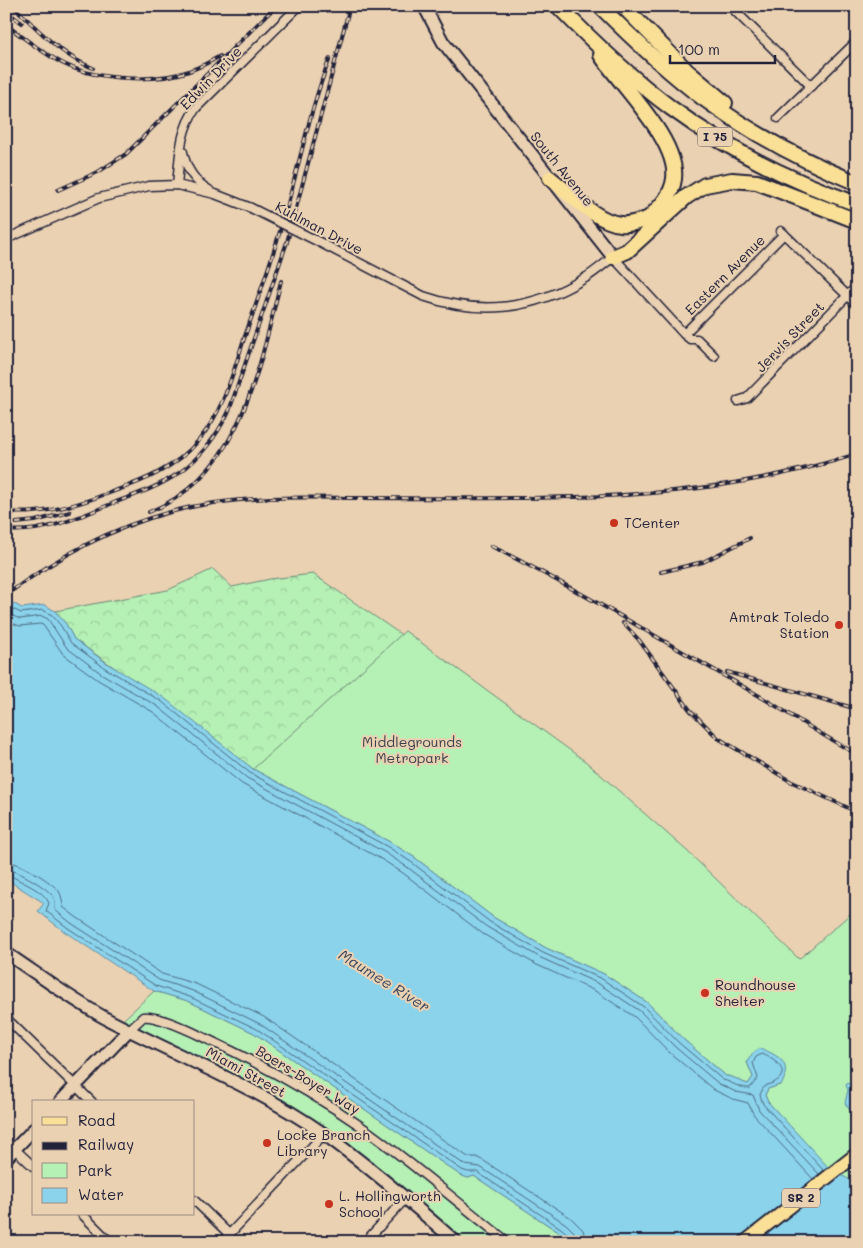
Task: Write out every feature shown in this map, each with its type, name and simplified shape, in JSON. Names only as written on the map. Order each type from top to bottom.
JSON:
[{"type":"highway","name":"I 75","points":[[558,6],[591,40],[640,84],[672,109],[724,143],[783,175],[857,204]]},
{"type":"highway","name":"I 75","points":[[600,6],[676,76],[704,98],[764,137],[814,164],[857,183]]},
{"type":"highway","points":[[623,6],[686,70],[718,97],[751,122],[814,164]]},
{"type":"highway","points":[[591,40],[612,72],[656,127],[668,146],[673,161],[674,180],[664,203],[621,244],[613,257]]},
{"type":"highway","points":[[550,178],[604,220],[619,224],[632,224],[647,219]]},
{"type":"highway","points":[[613,257],[627,251],[686,197],[705,185],[732,180],[757,182],[857,221]]},
{"type":"main road","name":"SR 2","points":[[745,1242],[857,1154]]},
{"type":"main road","name":"SR 2","points":[[759,1242],[857,1166]]},
{"type":"street","name":"Edwin Drive","points":[[177,185],[184,128],[188,118],[299,6]]},
{"type":"street","name":"South Avenue","points":[[424,6],[443,42],[613,257],[687,336],[698,339],[714,356]]},
{"type":"street","points":[[730,6],[812,86]]},
{"type":"street","points":[[778,118],[857,41]]},
{"type":"street","points":[[182,141],[183,154],[190,171],[203,186],[215,194]]},
{"type":"street","name":"Kuhlman Drive","points":[[6,239],[99,198],[149,186],[177,185],[215,194],[251,208],[423,296],[442,302],[493,309],[511,307],[547,297],[586,278],[613,257]]},
{"type":"street","name":"Eastern Avenue","points":[[687,336],[782,233],[847,296]]},
{"type":"street","name":"Jervis Street","points":[[738,401],[747,398],[857,286]]},
{"type":"street","points":[[847,296],[857,305]]},
{"type":"street","name":"Miami Street","points":[[6,953],[86,1006],[129,1030],[198,1063],[292,1114],[324,1134],[406,1198],[456,1242]]},
{"type":"street","name":"Boers-Boyer Way","points":[[129,1030],[144,1017],[155,1017],[198,1034],[244,1056],[300,1087],[385,1144],[508,1242]]},
{"type":"street","points":[[6,1018],[90,1100]]},
{"type":"street","points":[[62,1100],[129,1030]]},
{"type":"street","points":[[6,1158],[32,1131]]},
{"type":"street","points":[[222,1242],[324,1134]]},
{"type":"street","points":[[6,1141],[32,1166]]},
{"type":"street","points":[[365,1242],[406,1198]]},
{"type":"street","points":[[195,1201],[229,1234]]},
{"type":"street","points":[[84,1216],[110,1242]]},
{"type":"green space","points":[[213,569],[232,587],[270,579],[313,574],[425,651],[304,795],[253,769],[215,739],[74,639],[66,624],[55,611],[168,590]]},
{"type":"green space","name":"Middlegrounds Metropark","points":[[405,631],[585,761],[687,851],[799,959],[857,908],[857,1184],[828,1169],[768,1102],[765,1095],[768,1089],[782,1084],[747,1062],[753,1077],[748,1084],[726,1076],[683,1039],[648,1003],[604,974],[546,948],[493,917],[414,857],[390,842],[253,769]]},
{"type":"green space","points":[[154,991],[188,1001],[254,1033],[460,1175],[468,1178],[474,1176],[560,1233],[569,1242],[467,1242],[380,1169],[270,1094],[122,1021]]},
{"type":"water","name":"Maumee River","points":[[9,601],[22,608],[45,605],[55,611],[66,624],[74,639],[108,664],[163,697],[253,769],[390,842],[414,857],[493,917],[546,948],[604,974],[648,1003],[683,1039],[726,1076],[748,1084],[753,1077],[747,1062],[752,1054],[760,1048],[778,1057],[784,1065],[785,1076],[782,1084],[768,1089],[765,1095],[768,1102],[829,1168],[857,1184],[857,1242],[569,1242],[560,1233],[474,1176],[468,1178],[460,1175],[254,1033],[188,1001],[154,991],[65,932],[38,911],[44,903],[6,879],[6,603]]},
{"type":"water","points":[[848,1083],[857,1092],[857,1113],[851,1112],[845,1103],[848,1090],[846,1085]]},
{"type":"railway","points":[[13,6],[60,49],[81,63],[93,68]]},
{"type":"railway","points":[[58,190],[98,172],[126,154],[276,6]]},
{"type":"railway","points":[[6,530],[20,531],[49,527],[149,489],[172,478],[187,467],[214,437],[229,411],[287,242],[350,6]]},
{"type":"railway","points":[[6,11],[22,23]]},
{"type":"railway","points":[[6,25],[58,61],[79,70],[110,77],[144,78],[176,75],[197,68],[220,56]]},
{"type":"railway","points":[[6,512],[18,513],[57,509],[132,485],[168,467],[179,459],[190,450],[208,428],[227,390],[267,272],[287,207],[312,113],[330,58]]},
{"type":"railway","points":[[149,512],[180,495],[206,472],[226,445],[242,415],[254,382],[281,281]]},
{"type":"railway","points":[[6,595],[66,556],[107,535],[151,518],[196,506],[262,498],[519,498],[646,494],[752,480],[787,473],[857,454]]},
{"type":"railway","points":[[16,523],[35,521],[70,512]]},
{"type":"railway","points":[[661,572],[703,562],[750,538]]},
{"type":"railway","points":[[491,546],[624,618],[857,754]]},
{"type":"railway","points":[[623,623],[639,640],[690,710],[718,738],[790,781],[857,812]]},
{"type":"railway","points":[[727,672],[857,709]]},
{"type":"place","name":"TCenter","points":[[614,523]]},
{"type":"place","name":"Amtrak Toledo Station","points":[[839,625]]},
{"type":"place","name":"Roundhouse Shelter","points":[[705,993]]},
{"type":"place","name":"Locke Branch Library","points":[[267,1143]]},
{"type":"place","name":"L. Hollingworth School","points":[[329,1204]]}]
